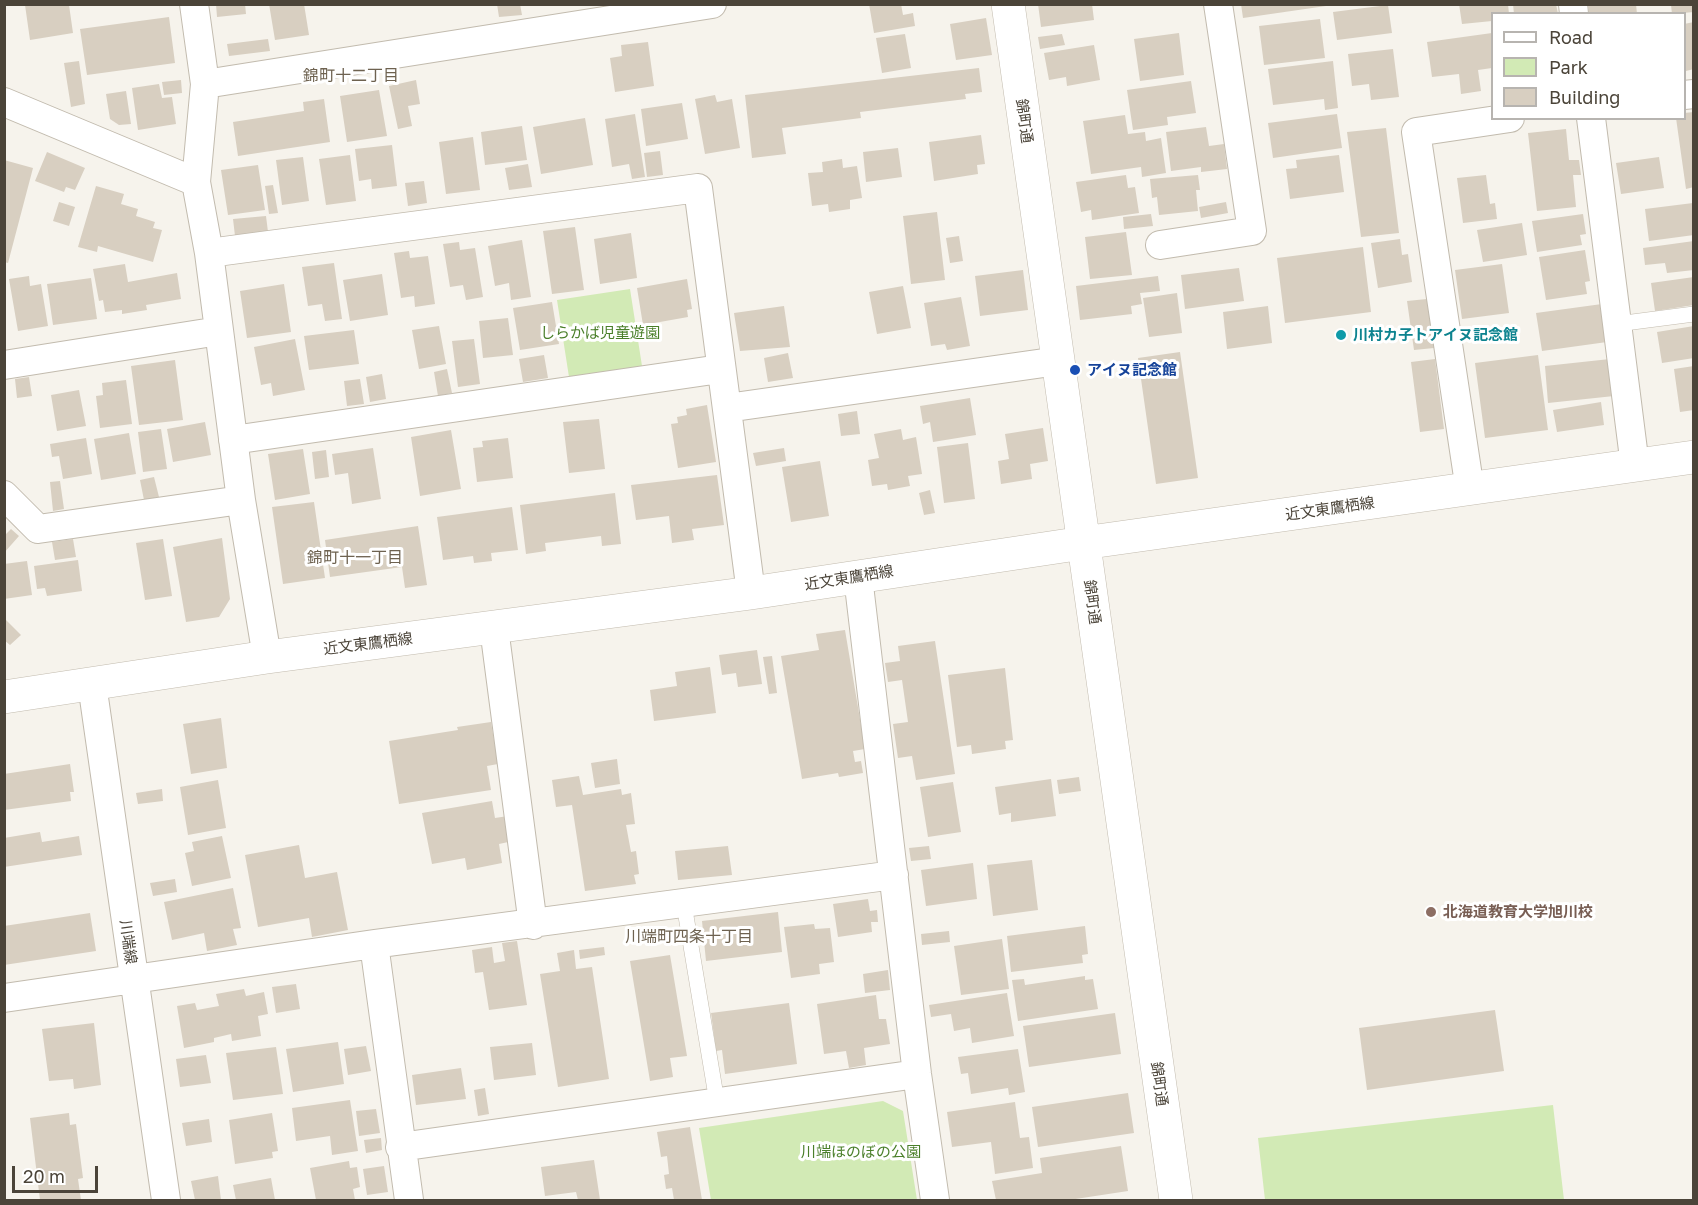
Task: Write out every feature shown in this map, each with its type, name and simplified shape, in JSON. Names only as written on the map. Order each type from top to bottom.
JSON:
[{"type":"street","points":[[194,4],[205,84],[196,182],[209,253],[241,500],[267,657]]},
{"type":"street","points":[[205,84],[712,4]]},
{"type":"street","name":"錦町通","points":[[1008,4],[1176,1200]]},
{"type":"street","points":[[1160,245],[1252,231],[1218,4]]},
{"type":"street","points":[[4,102],[196,182]]},
{"type":"street","points":[[1470,490],[1416,132],[1497,120]]},
{"type":"street","points":[[1591,120],[1635,466]]},
{"type":"street","points":[[209,253],[698,188],[751,593]]},
{"type":"street","points":[[4,365],[219,331]]},
{"type":"street","points":[[727,408],[1058,361]]},
{"type":"street","points":[[233,440],[720,369]]},
{"type":"street","name":"近文東鷹栖線","points":[[4,696],[267,657],[751,593],[1083,543],[1694,457]]},
{"type":"street","points":[[4,495],[38,529],[241,500]]},
{"type":"street","points":[[858,577],[917,1074],[935,1200]]},
{"type":"street","points":[[494,628],[533,925]]},
{"type":"street","name":"川端線","points":[[92,684],[166,1200]]},
{"type":"street","points":[[4,998],[374,944],[533,925],[894,875]]},
{"type":"street","points":[[374,944],[409,1200]]},
{"type":"street","points":[[400,1147],[917,1074]]},
{"type":"lane","points":[[1617,324],[1694,314]]},
{"type":"lane","points":[[684,904],[717,1102]]},
{"type":"green space","name":"しらかば児童遊園","points":[[630,289],[642,366],[569,377],[557,300]]},
{"type":"green space","name":"川端ほのぼの公園","points":[[883,1101],[903,1111],[917,1200],[711,1200],[699,1128]]},
{"type":"green space","points":[[1553,1105],[1564,1200],[1265,1200],[1258,1138]]},
{"type":"building","points":[[216,4],[245,4],[246,14],[217,17]]},
{"type":"building","points":[[269,4],[304,4],[309,35],[275,40]]},
{"type":"building","points":[[497,4],[520,4],[522,15],[499,17]]},
{"type":"building","points":[[869,4],[901,4],[903,15],[913,13],[915,26],[874,33]]},
{"type":"building","points":[[1038,4],[1092,4],[1094,20],[1041,27]]},
{"type":"building","points":[[1241,4],[1326,4],[1326,6],[1243,18]]},
{"type":"building","points":[[1459,4],[1508,4],[1509,12],[1491,12],[1491,21],[1462,24]]},
{"type":"building","points":[[1513,4],[1556,4],[1558,12],[1514,12]]},
{"type":"building","points":[[1588,4],[1636,4],[1637,12],[1589,12]]},
{"type":"building","points":[[25,5],[69,5],[73,33],[30,40]]},
{"type":"building","points":[[1388,5],[1392,33],[1337,40],[1333,12]]},
{"type":"building","points":[[1671,5],[1694,5],[1694,12],[1672,12]]},
{"type":"building","points":[[169,17],[175,63],[87,75],[80,29]]},
{"type":"building","points":[[986,18],[992,55],[956,60],[950,24]]},
{"type":"building","points":[[1320,19],[1325,58],[1264,65],[1259,26]]},
{"type":"building","points":[[1694,22],[1694,69],[1686,71],[1686,24]]},
{"type":"building","points":[[1179,33],[1184,75],[1140,81],[1134,39]]},
{"type":"building","points":[[1491,33],[1491,68],[1478,70],[1481,91],[1461,94],[1459,74],[1432,77],[1427,42]]},
{"type":"building","points":[[905,34],[911,68],[882,73],[876,38]]},
{"type":"building","points":[[1062,34],[1065,45],[1040,49],[1038,37]]},
{"type":"building","points":[[268,39],[270,51],[229,56],[227,44]]},
{"type":"building","points":[[648,42],[654,86],[615,92],[610,58],[622,56],[621,45]]},
{"type":"building","points":[[1094,45],[1100,80],[1067,86],[1066,77],[1049,80],[1044,53]]},
{"type":"building","points":[[1393,49],[1399,97],[1371,100],[1369,84],[1352,86],[1348,54]]},
{"type":"building","points":[[79,61],[85,104],[71,107],[64,63]]},
{"type":"building","points":[[1333,61],[1338,108],[1325,110],[1324,99],[1273,105],[1268,69]]},
{"type":"building","points":[[979,68],[982,92],[965,94],[966,99],[860,112],[861,118],[782,128],[786,154],[752,158],[745,95]]},
{"type":"building","points":[[181,80],[182,93],[164,95],[162,82]]},
{"type":"building","points":[[416,80],[420,104],[408,106],[412,126],[398,129],[389,86]]},
{"type":"building","points":[[1191,81],[1196,113],[1167,117],[1168,125],[1133,130],[1127,90]]},
{"type":"building","points":[[159,84],[162,98],[172,97],[176,124],[138,130],[132,88]]},
{"type":"building","points":[[379,90],[387,136],[347,142],[340,96]]},
{"type":"building","points":[[126,91],[131,124],[119,125],[110,119],[106,94]]},
{"type":"building","points":[[715,95],[717,102],[732,99],[740,148],[705,154],[695,99]]},
{"type":"building","points":[[324,99],[330,142],[238,156],[233,122],[304,111],[303,102]]},
{"type":"building","points":[[682,103],[688,139],[646,146],[641,109]]},
{"type":"building","points":[[1694,112],[1694,187],[1686,189],[1676,120],[1686,120],[1686,113]]},
{"type":"building","points":[[635,114],[645,177],[632,179],[629,164],[612,167],[605,119]]},
{"type":"building","points":[[1337,114],[1342,148],[1273,158],[1268,123]]},
{"type":"building","points":[[1125,115],[1128,134],[1145,132],[1146,141],[1161,138],[1166,173],[1142,177],[1141,167],[1091,174],[1083,121]]},
{"type":"building","points":[[585,118],[593,165],[541,174],[533,127]]},
{"type":"building","points":[[522,126],[527,160],[485,165],[481,132]]},
{"type":"building","points":[[1206,127],[1209,146],[1224,144],[1227,169],[1201,172],[1201,167],[1171,171],[1166,132]]},
{"type":"building","points":[[1386,128],[1399,233],[1361,237],[1347,132]]},
{"type":"building","points":[[1566,129],[1569,160],[1579,160],[1581,175],[1573,175],[1576,207],[1537,211],[1528,133]]},
{"type":"building","points":[[981,135],[985,164],[977,165],[978,174],[934,181],[929,142]]},
{"type":"building","points":[[473,137],[480,190],[446,194],[439,142]]},
{"type":"building","points":[[392,145],[397,186],[372,189],[371,179],[359,181],[355,149]]},
{"type":"building","points":[[898,148],[902,177],[866,182],[863,152]]},
{"type":"building","points":[[660,151],[663,175],[647,177],[644,153]]},
{"type":"building","points":[[47,152],[85,168],[75,190],[66,187],[64,192],[35,181]]},
{"type":"building","points":[[350,155],[356,201],[326,205],[319,159]]},
{"type":"building","points":[[1339,155],[1344,192],[1290,199],[1286,169],[1297,168],[1296,160]]},
{"type":"building","points":[[303,157],[309,201],[282,205],[276,160]]},
{"type":"building","points":[[1659,157],[1664,188],[1621,194],[1616,163]]},
{"type":"building","points":[[842,159],[843,168],[857,166],[862,198],[850,200],[850,209],[829,212],[828,204],[812,206],[808,173],[823,172],[822,162]]},
{"type":"building","points":[[4,160],[33,168],[8,263],[4,262]]},
{"type":"building","points":[[528,164],[532,187],[509,190],[505,168]]},
{"type":"building","points":[[258,165],[265,210],[228,215],[221,170]]},
{"type":"building","points":[[1126,175],[1128,188],[1135,187],[1139,213],[1092,220],[1091,210],[1081,212],[1076,182]]},
{"type":"building","points":[[1198,175],[1200,190],[1196,190],[1198,211],[1159,215],[1157,197],[1152,198],[1150,179]]},
{"type":"building","points":[[1486,175],[1490,204],[1495,203],[1497,219],[1463,223],[1457,178]]},
{"type":"building","points":[[424,181],[427,203],[408,206],[405,183]]},
{"type":"building","points":[[273,185],[278,213],[269,214],[265,186]]},
{"type":"building","points":[[96,186],[124,194],[121,204],[138,209],[136,216],[155,222],[153,228],[162,230],[153,262],[98,246],[97,252],[78,247]]},
{"type":"building","points":[[59,202],[75,207],[69,226],[53,221]]},
{"type":"building","points":[[1226,202],[1228,213],[1201,218],[1199,207]]},
{"type":"building","points":[[1693,203],[1694,235],[1649,241],[1645,209]]},
{"type":"building","points":[[937,212],[945,280],[911,284],[903,216]]},
{"type":"building","points":[[1151,214],[1153,226],[1124,229],[1123,217]]},
{"type":"building","points":[[1583,214],[1586,234],[1580,235],[1582,245],[1537,252],[1532,221]]},
{"type":"building","points":[[266,216],[268,232],[235,236],[233,219]]},
{"type":"building","points":[[1522,223],[1527,255],[1483,262],[1477,230]]},
{"type":"building","points":[[575,227],[584,290],[552,294],[543,231]]},
{"type":"building","points":[[1126,232],[1132,275],[1090,279],[1085,237]]},
{"type":"building","points":[[631,233],[637,278],[600,284],[594,239]]},
{"type":"building","points":[[959,236],[963,261],[950,263],[946,238]]},
{"type":"building","points":[[1400,239],[1402,255],[1408,254],[1412,282],[1378,288],[1371,243]]},
{"type":"building","points":[[522,240],[531,297],[511,300],[509,283],[495,286],[488,246]]},
{"type":"building","points":[[1694,241],[1694,270],[1667,273],[1665,263],[1645,265],[1643,248]]},
{"type":"building","points":[[459,242],[460,250],[475,248],[483,297],[466,300],[463,285],[450,287],[443,244]]},
{"type":"building","points":[[1363,247],[1371,312],[1285,323],[1277,258]]},
{"type":"building","points":[[1585,250],[1590,281],[1585,282],[1587,294],[1546,300],[1539,257]]},
{"type":"building","points":[[409,251],[410,258],[428,256],[435,304],[415,307],[414,296],[401,298],[394,253]]},
{"type":"building","points":[[334,263],[342,319],[325,321],[322,304],[308,306],[302,267]]},
{"type":"building","points":[[125,264],[128,282],[177,273],[181,299],[146,305],[147,310],[122,314],[122,310],[105,312],[103,300],[99,301],[93,269]]},
{"type":"building","points":[[1502,264],[1509,313],[1462,319],[1455,270]]},
{"type":"building","points":[[1239,268],[1244,301],[1185,309],[1181,275]]},
{"type":"building","points":[[1023,270],[1028,310],[980,316],[975,276]]},
{"type":"building","points":[[382,274],[388,315],[350,321],[343,280]]},
{"type":"building","points":[[29,276],[30,286],[41,284],[48,326],[18,331],[9,279]]},
{"type":"building","points":[[1158,276],[1160,291],[1140,293],[1142,304],[1131,306],[1132,314],[1080,320],[1076,286]]},
{"type":"building","points":[[1694,277],[1694,305],[1655,311],[1651,283]]},
{"type":"building","points":[[91,278],[97,319],[53,325],[47,284]]},
{"type":"building","points":[[687,279],[692,309],[687,310],[688,317],[643,325],[637,288]]},
{"type":"building","points":[[284,284],[291,332],[247,338],[240,291]]},
{"type":"building","points":[[903,286],[911,328],[877,334],[869,292]]},
{"type":"building","points":[[1177,293],[1182,333],[1149,337],[1143,298]]},
{"type":"building","points":[[961,297],[970,346],[947,350],[945,344],[931,346],[924,303]]},
{"type":"building","points":[[1427,299],[1434,348],[1414,350],[1407,301]]},
{"type":"building","points":[[552,302],[559,344],[520,350],[513,308]]},
{"type":"building","points":[[1602,304],[1607,342],[1542,351],[1536,313]]},
{"type":"building","points":[[784,306],[790,347],[740,351],[734,313]]},
{"type":"building","points":[[1268,306],[1272,343],[1227,349],[1223,312]]},
{"type":"building","points":[[508,318],[513,355],[483,358],[479,321]]},
{"type":"building","points":[[439,326],[446,364],[419,369],[412,330]]},
{"type":"building","points":[[1694,326],[1694,358],[1662,363],[1657,332]]},
{"type":"building","points":[[354,330],[359,364],[309,370],[304,336]]},
{"type":"building","points":[[295,339],[305,390],[273,396],[271,383],[261,385],[254,347]]},
{"type":"building","points":[[474,339],[480,384],[458,387],[452,341]]},
{"type":"building","points":[[1180,352],[1198,478],[1156,484],[1138,358]]},
{"type":"building","points":[[788,353],[793,378],[768,382],[764,358]]},
{"type":"building","points":[[544,355],[548,378],[523,382],[519,359]]},
{"type":"building","points":[[1538,355],[1548,430],[1485,438],[1475,363]]},
{"type":"building","points":[[1435,359],[1444,429],[1420,432],[1411,362]]},
{"type":"building","points":[[1610,359],[1614,396],[1548,403],[1545,366]]},
{"type":"building","points":[[175,360],[183,420],[139,425],[131,366]]},
{"type":"building","points":[[1694,366],[1694,410],[1680,412],[1674,369]]},
{"type":"building","points":[[447,369],[452,393],[438,396],[434,372]]},
{"type":"building","points":[[382,374],[386,399],[370,402],[366,377]]},
{"type":"building","points":[[29,377],[32,396],[17,398],[15,379]]},
{"type":"building","points":[[360,379],[364,404],[347,406],[344,381]]},
{"type":"building","points":[[126,380],[132,424],[100,428],[96,396],[103,395],[102,383]]},
{"type":"building","points":[[79,390],[86,426],[57,431],[51,395]]},
{"type":"building","points":[[970,398],[976,435],[933,442],[930,422],[923,424],[920,406]]},
{"type":"building","points":[[1601,402],[1604,425],[1557,432],[1553,410]]},
{"type":"building","points":[[707,405],[716,462],[678,468],[671,424],[678,423],[677,417],[687,415],[686,409]]},
{"type":"building","points":[[857,411],[860,434],[841,436],[838,414]]},
{"type":"building","points":[[599,419],[605,469],[569,473],[563,422]]},
{"type":"building","points":[[205,422],[211,455],[173,462],[167,429]]},
{"type":"building","points":[[1043,428],[1048,461],[1030,464],[1032,479],[1001,484],[998,461],[1009,459],[1005,434]]},
{"type":"building","points":[[161,429],[167,469],[143,472],[138,432]]},
{"type":"building","points":[[901,429],[903,440],[916,437],[922,474],[908,476],[910,486],[888,490],[887,484],[872,486],[868,460],[879,458],[874,434]]},
{"type":"building","points":[[451,430],[461,489],[420,496],[411,437]]},
{"type":"building","points":[[129,433],[136,474],[101,480],[94,439]]},
{"type":"building","points":[[86,438],[92,474],[63,479],[59,456],[52,457],[50,444]]},
{"type":"building","points":[[508,438],[513,478],[477,482],[473,448],[483,447],[482,441]]},
{"type":"building","points":[[968,443],[975,499],[944,503],[937,447]]},
{"type":"building","points":[[373,448],[381,499],[352,504],[348,473],[335,475],[332,454]]},
{"type":"building","points":[[784,448],[786,461],[756,466],[753,453]]},
{"type":"building","points":[[303,449],[310,494],[275,500],[268,454]]},
{"type":"building","points":[[326,450],[329,477],[315,479],[312,452]]},
{"type":"building","points":[[820,461],[829,516],[791,522],[782,467]]},
{"type":"building","points":[[717,475],[724,525],[692,529],[694,540],[672,543],[669,516],[636,520],[631,485]]},
{"type":"building","points":[[154,477],[159,497],[144,500],[140,480]]},
{"type":"building","points":[[60,481],[64,509],[53,511],[50,482]]},
{"type":"building","points":[[930,490],[935,513],[924,515],[919,493]]},
{"type":"building","points":[[615,493],[621,544],[602,546],[601,536],[545,543],[546,551],[526,554],[520,505]]},
{"type":"building","points":[[314,502],[325,578],[283,584],[272,507]]},
{"type":"building","points":[[512,507],[518,550],[491,553],[492,561],[474,563],[473,556],[443,560],[437,517]]},
{"type":"building","points":[[418,526],[427,585],[405,588],[402,567],[330,577],[325,540]]},
{"type":"building","points":[[11,529],[19,536],[4,553],[4,536]]},
{"type":"building","points":[[222,538],[230,599],[219,617],[186,622],[173,547]]},
{"type":"building","points":[[73,539],[76,557],[55,560],[52,542]]},
{"type":"building","points":[[163,539],[172,596],[145,600],[136,543]]},
{"type":"building","points":[[78,560],[82,591],[47,596],[45,588],[37,589],[34,566]]},
{"type":"building","points":[[27,561],[32,595],[4,599],[4,564]]},
{"type":"building","points":[[4,618],[21,635],[10,645],[4,640]]},
{"type":"building","points":[[845,630],[865,749],[853,751],[855,762],[861,761],[863,773],[839,777],[838,773],[802,779],[781,656],[819,650],[816,634]]},
{"type":"building","points":[[935,641],[955,774],[916,780],[912,756],[898,758],[893,724],[908,722],[902,680],[888,682],[885,663],[900,661],[898,646]]},
{"type":"building","points":[[757,650],[762,684],[738,687],[736,673],[722,675],[719,655]]},
{"type":"building","points":[[772,656],[777,693],[769,694],[763,657]]},
{"type":"building","points":[[710,667],[716,713],[654,721],[650,690],[677,686],[675,672]]},
{"type":"building","points":[[1005,668],[1013,740],[1005,741],[1006,749],[972,754],[971,745],[957,747],[948,675]]},
{"type":"building","points":[[221,718],[227,768],[191,774],[183,724]]},
{"type":"building","points":[[491,722],[498,764],[487,766],[491,790],[399,804],[389,741],[458,730],[457,727]]},
{"type":"building","points":[[617,759],[620,784],[595,788],[591,763]]},
{"type":"building","points":[[70,764],[74,792],[70,792],[71,801],[4,810],[4,774]]},
{"type":"building","points":[[579,776],[583,795],[621,789],[622,795],[631,793],[635,824],[626,825],[631,852],[636,851],[639,874],[634,875],[636,884],[585,891],[572,805],[556,807],[552,780]]},
{"type":"building","points":[[1079,777],[1081,791],[1059,794],[1057,780]]},
{"type":"building","points":[[1051,779],[1056,816],[1011,822],[1011,813],[999,815],[995,787]]},
{"type":"building","points":[[218,780],[226,828],[188,835],[180,787]]},
{"type":"building","points":[[953,782],[961,832],[928,837],[920,787]]},
{"type":"building","points":[[162,789],[163,801],[138,804],[136,793]]},
{"type":"building","points":[[492,801],[495,818],[508,816],[513,841],[499,844],[502,863],[467,870],[465,858],[432,864],[422,813]]},
{"type":"building","points":[[40,832],[42,842],[79,836],[82,855],[4,867],[4,838]]},
{"type":"building","points":[[222,836],[231,878],[192,886],[185,853],[194,851],[192,842]]},
{"type":"building","points":[[299,845],[305,878],[337,872],[348,930],[312,937],[309,918],[258,927],[245,855]]},
{"type":"building","points":[[728,846],[732,875],[678,880],[675,851]]},
{"type":"building","points":[[929,846],[931,859],[911,861],[909,848]]},
{"type":"building","points":[[1032,860],[1038,910],[993,916],[987,865]]},
{"type":"building","points":[[973,863],[977,899],[926,906],[921,870]]},
{"type":"building","points":[[175,879],[177,892],[153,896],[150,883]]},
{"type":"building","points":[[233,888],[241,928],[233,929],[237,945],[207,951],[204,933],[172,940],[164,902]]},
{"type":"building","points":[[868,899],[870,911],[877,910],[878,922],[871,922],[872,932],[838,937],[833,904]]},
{"type":"building","points":[[778,912],[782,952],[706,961],[702,921]]},
{"type":"building","points":[[90,913],[96,951],[4,965],[4,926]]},
{"type":"building","points":[[814,924],[815,929],[830,928],[834,962],[819,964],[820,974],[791,978],[784,927]]},
{"type":"building","points":[[1085,926],[1088,954],[1082,955],[1083,963],[1011,972],[1007,936]]},
{"type":"building","points":[[949,931],[950,942],[922,945],[921,934]]},
{"type":"building","points":[[1002,939],[1009,989],[961,995],[954,946]]},
{"type":"building","points":[[517,941],[527,1005],[489,1010],[483,972],[475,973],[472,950],[492,947],[494,963],[505,961],[502,943]]},
{"type":"building","points":[[604,947],[605,955],[580,959],[579,950]]},
{"type":"building","points":[[574,950],[576,969],[592,967],[609,1079],[558,1087],[540,974],[560,971],[557,953]]},
{"type":"building","points":[[670,955],[687,1056],[670,1058],[673,1077],[650,1081],[630,961]]},
{"type":"building","points":[[888,970],[890,990],[865,993],[863,974]]},
{"type":"building","points":[[1085,976],[1085,980],[1093,979],[1098,1009],[1018,1021],[1012,980],[1024,979],[1025,985]]},
{"type":"building","points":[[296,984],[300,1009],[276,1013],[272,987]]},
{"type":"building","points":[[244,989],[246,996],[264,992],[268,1014],[258,1016],[261,1036],[232,1041],[231,1034],[214,1038],[214,1042],[184,1048],[177,1006],[195,1003],[197,1010],[219,1006],[216,994]]},
{"type":"building","points":[[1007,993],[1014,1036],[972,1043],[970,1028],[954,1031],[951,1014],[931,1017],[929,1005]]},
{"type":"building","points":[[876,995],[879,1019],[886,1019],[890,1044],[864,1048],[866,1065],[849,1068],[846,1051],[824,1054],[817,1004]]},
{"type":"building","points":[[789,1003],[797,1064],[725,1074],[722,1050],[716,1051],[711,1013]]},
{"type":"building","points":[[1495,1010],[1504,1071],[1367,1090],[1359,1028]]},
{"type":"building","points":[[1115,1013],[1121,1054],[1029,1067],[1023,1026]]},
{"type":"building","points":[[94,1023],[101,1085],[74,1089],[73,1079],[49,1081],[42,1029]]},
{"type":"building","points":[[338,1042],[344,1084],[293,1092],[286,1049]]},
{"type":"building","points":[[532,1043],[536,1075],[494,1080],[490,1047]]},
{"type":"building","points":[[366,1046],[371,1071],[348,1075],[344,1049]]},
{"type":"building","points":[[276,1047],[283,1094],[233,1100],[226,1053]]},
{"type":"building","points":[[1018,1049],[1025,1092],[1009,1095],[1008,1088],[971,1094],[968,1073],[961,1074],[958,1057]]},
{"type":"building","points":[[206,1055],[211,1083],[180,1087],[176,1059]]},
{"type":"building","points":[[461,1068],[466,1099],[416,1105],[412,1075]]},
{"type":"building","points":[[485,1088],[489,1114],[478,1116],[474,1090]]},
{"type":"building","points":[[1128,1093],[1134,1133],[1038,1147],[1032,1107]]},
{"type":"building","points":[[350,1100],[358,1151],[332,1155],[330,1136],[296,1141],[292,1108]]},
{"type":"building","points":[[1015,1102],[1020,1138],[1029,1137],[1033,1168],[995,1174],[991,1142],[952,1147],[947,1112]]},
{"type":"building","points":[[376,1109],[380,1133],[359,1136],[356,1111]]},
{"type":"building","points":[[69,1113],[70,1125],[76,1124],[83,1178],[78,1179],[81,1200],[40,1200],[30,1118]]},
{"type":"building","points":[[272,1113],[278,1151],[272,1152],[273,1158],[235,1164],[229,1120]]},
{"type":"building","points":[[209,1119],[212,1142],[186,1146],[182,1123]]},
{"type":"building","points":[[690,1127],[702,1200],[674,1200],[672,1188],[666,1189],[664,1175],[669,1174],[667,1156],[661,1157],[657,1132]]},
{"type":"building","points":[[381,1138],[382,1150],[366,1153],[364,1140]]},
{"type":"building","points":[[1121,1146],[1128,1191],[1069,1200],[996,1200],[992,1181],[1042,1173],[1040,1158]]},
{"type":"building","points":[[594,1160],[600,1200],[578,1200],[576,1192],[545,1196],[541,1167]]},
{"type":"building","points":[[349,1161],[350,1168],[357,1167],[360,1187],[353,1189],[355,1200],[316,1200],[310,1168]]},
{"type":"building","points":[[384,1166],[388,1192],[367,1195],[363,1169]]},
{"type":"building","points":[[218,1176],[221,1200],[195,1200],[191,1181]]},
{"type":"building","points":[[271,1178],[275,1200],[236,1200],[233,1185]]},
{"type":"place","name":"川村カ子トアイヌ記念館","points":[[1341,335]]},
{"type":"place","name":"アイヌ記念館","points":[[1075,370]]},
{"type":"place","name":"北海道教育大学旭川校","points":[[1431,912]]},
{"type":"district","name":"錦町十二丁目","points":[[351,76]]},
{"type":"district","name":"錦町十一丁目","points":[[355,558]]},
{"type":"district","name":"川端町四条十丁目","points":[[689,937]]}]
